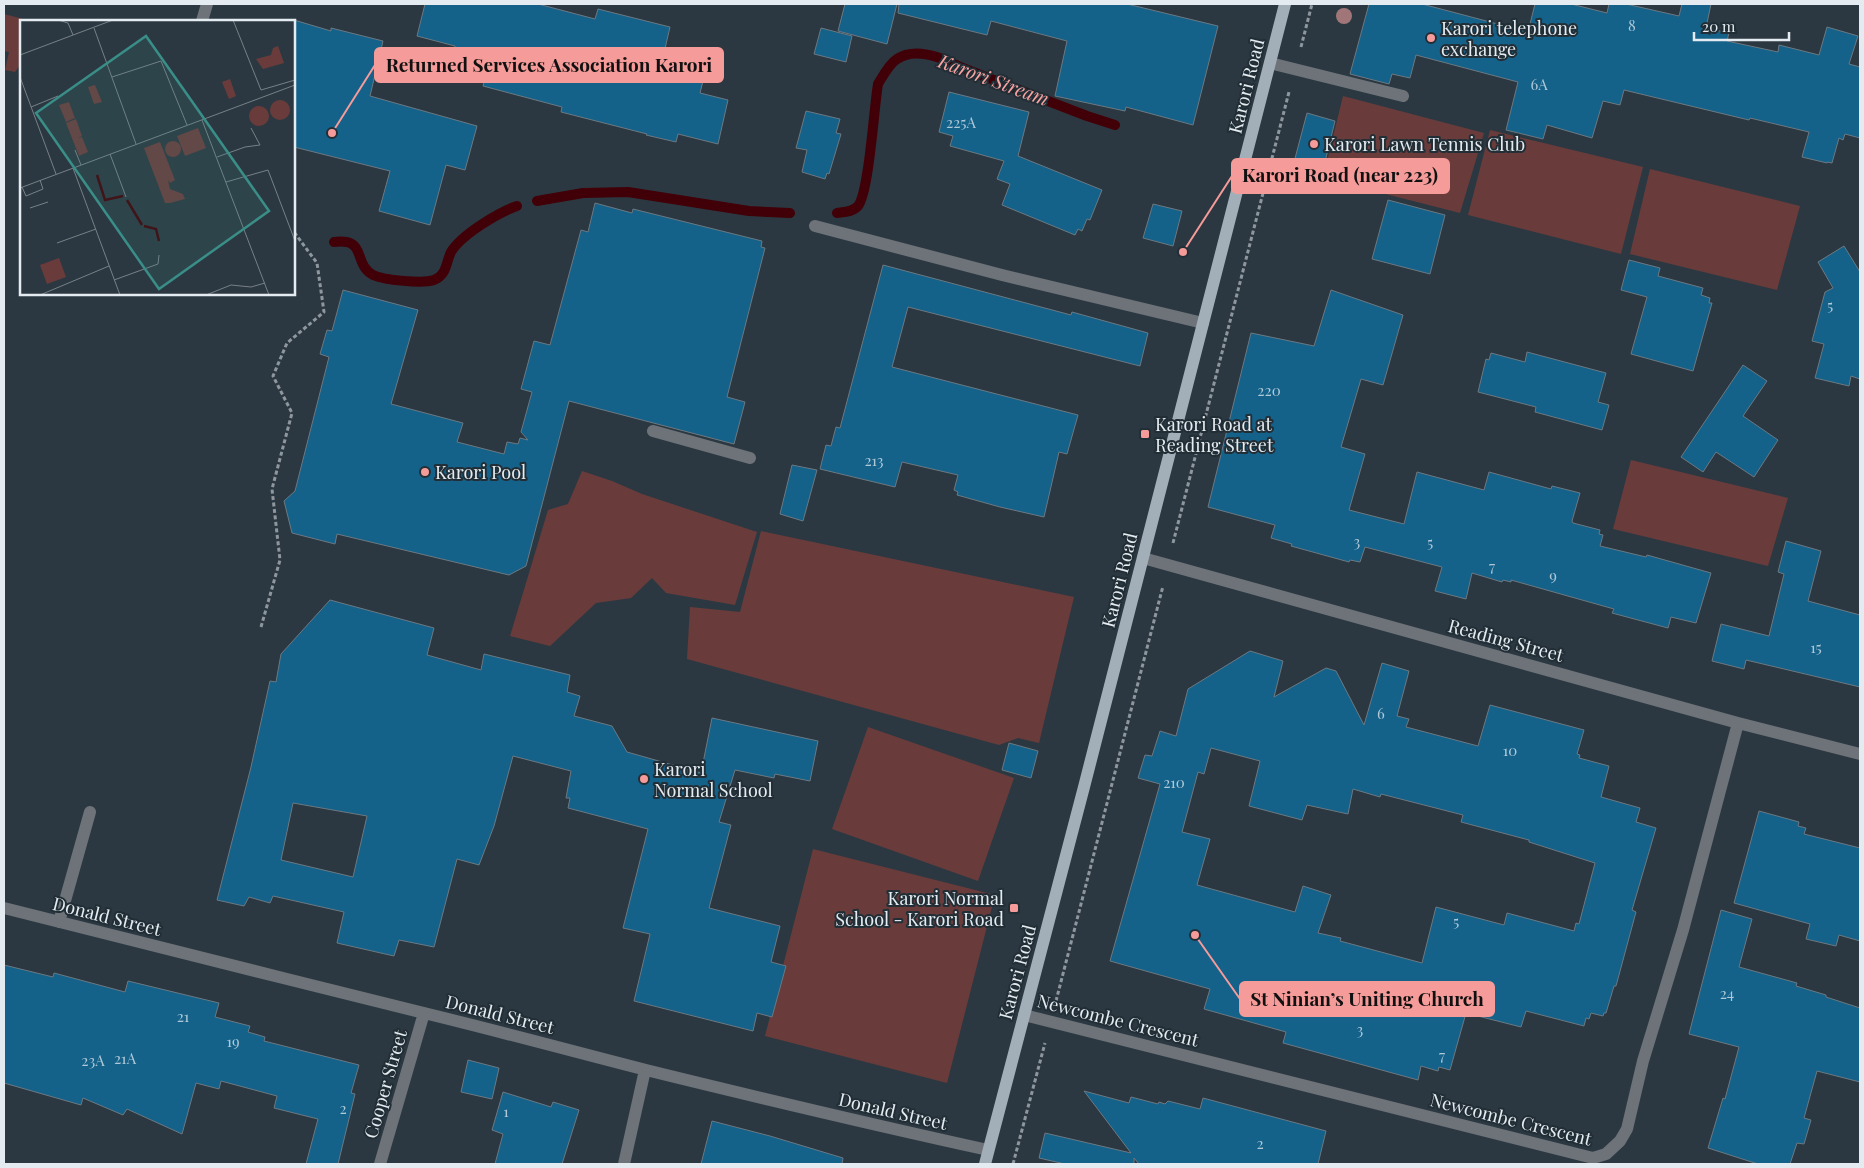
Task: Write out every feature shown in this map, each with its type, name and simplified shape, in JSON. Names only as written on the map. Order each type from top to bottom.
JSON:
[{"type":"main road","name":"Karori Road","points":[[984,1164],[1285,4]]},
{"type":"street","points":[[202,20],[207,4]]},
{"type":"street","points":[[1270,64],[1403,96]]},
{"type":"street","points":[[815,226],[1002,275],[1203,323]]},
{"type":"street","points":[[653,431],[750,458]]},
{"type":"street","name":"Reading Street","points":[[1142,558],[1738,723],[1860,754]]},
{"type":"street","name":"Newcombe Crescent","points":[[1024,1014],[1594,1158],[1609,1159],[1626,1129],[1643,1061],[1683,930],[1738,723]]},
{"type":"street","points":[[59,922],[90,812]]},
{"type":"street","name":"Donald Street","points":[[4,908],[645,1070],[843,1118],[988,1150]]},
{"type":"street","name":"Cooper Street","points":[[380,1164],[424,1013]]},
{"type":"street","points":[[624,1164],[645,1070]]},
{"type":"path","points":[[261,627],[280,560],[272,489],[292,413],[273,376],[287,343],[324,312],[317,263],[295,233]]},
{"type":"shaded area","points":[[4,14],[27,20],[20,20],[20,65],[15,72],[5,70],[9,52],[4,51]]},
{"type":"shaded area","points":[[1343,96],[1484,133],[1460,213],[1323,178]]},
{"type":"shaded area","points":[[1490,130],[1643,167],[1621,254],[1468,215]]},
{"type":"shaded area","points":[[1650,169],[1800,206],[1777,290],[1630,254]]},
{"type":"shaded area","points":[[1631,460],[1788,498],[1768,566],[1613,529]]},
{"type":"shaded area","points":[[582,471],[642,494],[757,532],[735,605],[666,593],[652,578],[631,598],[596,603],[550,646],[510,636],[548,510],[568,504]]},
{"type":"shaded area","points":[[761,531],[1074,597],[1039,743],[1018,738],[999,745],[687,659],[690,607],[740,612]]},
{"type":"shaded area","points":[[868,727],[1014,778],[978,881],[832,829]]},
{"type":"shaded area","points":[[813,849],[995,895],[947,1083],[765,1036]]},
{"type":"building","points":[[425,4],[538,4],[595,19],[598,9],[670,27],[664,53],[690,60],[688,69],[705,73],[700,93],[728,100],[718,144],[678,134],[676,142],[646,135],[561,112],[562,107],[483,86],[487,71],[479,68],[482,56],[455,49],[455,46],[417,36]]},
{"type":"building","points":[[845,4],[897,4],[887,44],[838,31]]},
{"type":"building","points":[[899,4],[1127,4],[1218,26],[1193,125],[1126,107],[1125,111],[1055,96],[1067,41],[991,21],[987,35],[898,13]]},
{"type":"building","points":[[1369,4],[1422,4],[1528,32],[1535,4],[1571,4],[1607,13],[1609,4],[1626,4],[1679,16],[1682,4],[1711,4],[1706,28],[1729,33],[1727,41],[1778,52],[1779,45],[1819,55],[1827,27],[1858,36],[1849,64],[1860,67],[1860,138],[1845,134],[1843,140],[1839,138],[1832,163],[1827,163],[1802,157],[1809,132],[1750,118],[1749,120],[1624,90],[1620,105],[1603,101],[1592,138],[1547,125],[1543,139],[1506,130],[1518,82],[1416,55],[1410,78],[1392,74],[1389,84],[1350,74]]},
{"type":"building","points":[[295,20],[331,31],[331,28],[383,41],[370,96],[477,126],[465,170],[446,165],[430,225],[379,211],[390,171],[295,147]]},
{"type":"building","points":[[821,28],[852,36],[846,62],[814,54]]},
{"type":"building","points":[[949,92],[1029,112],[1018,156],[1102,190],[1090,220],[1087,219],[1082,231],[1078,229],[1075,235],[1002,205],[1010,184],[997,179],[1004,161],[950,146],[953,136],[939,132]]},
{"type":"building","points":[[806,111],[840,119],[836,133],[841,134],[829,174],[827,173],[825,179],[802,172],[807,150],[796,148]]},
{"type":"building","name":"Karori Lawn Tennis Club","points":[[1307,113],[1335,121],[1322,174],[1293,166]]},
{"type":"building","points":[[1388,200],[1445,215],[1430,274],[1372,259]]},
{"type":"building","points":[[595,203],[632,213],[633,209],[762,241],[761,247],[765,248],[727,397],[745,402],[734,444],[569,401],[526,566],[509,575],[337,534],[335,544],[292,533],[284,501],[295,491],[329,357],[320,354],[327,330],[332,331],[343,290],[418,310],[391,404],[463,423],[457,442],[504,454],[507,442],[518,444],[520,438],[528,440],[521,432],[532,392],[521,389],[534,341],[550,345],[581,230],[588,232]]},
{"type":"building","points":[[1153,204],[1182,211],[1173,246],[1143,238]]},
{"type":"building","points":[[1844,246],[1860,272],[1860,379],[1851,376],[1849,386],[1815,378],[1824,344],[1812,341],[1825,292],[1833,288],[1818,262]]},
{"type":"building","points":[[1629,260],[1660,268],[1658,276],[1703,288],[1701,295],[1710,298],[1709,303],[1712,303],[1693,371],[1631,354],[1647,297],[1621,290]]},
{"type":"building","points":[[883,265],[1071,315],[1072,312],[1148,333],[1140,366],[908,307],[892,367],[1078,415],[1067,454],[1059,452],[1044,517],[957,495],[958,492],[954,490],[958,475],[902,462],[895,487],[820,469],[826,445],[831,446],[836,427],[840,428]]},
{"type":"building","points":[[1331,290],[1403,315],[1383,385],[1361,379],[1341,447],[1365,454],[1349,510],[1404,524],[1417,472],[1484,490],[1489,472],[1551,489],[1552,486],[1580,493],[1572,521],[1573,523],[1600,530],[1599,534],[1603,535],[1600,546],[1646,557],[1647,555],[1711,573],[1696,623],[1671,617],[1668,628],[1612,613],[1614,609],[1511,580],[1511,582],[1503,580],[1502,582],[1472,573],[1466,599],[1435,591],[1442,567],[1365,547],[1360,562],[1350,560],[1349,562],[1291,546],[1292,544],[1271,538],[1275,525],[1208,507],[1251,333],[1314,346]]},
{"type":"building","points":[[1527,352],[1606,373],[1598,402],[1609,405],[1602,430],[1535,412],[1536,407],[1478,392],[1486,359],[1489,360],[1491,353],[1525,362]]},
{"type":"building","points":[[1743,365],[1767,381],[1743,416],[1778,440],[1754,477],[1716,452],[1703,472],[1681,457]]},
{"type":"building","points":[[792,465],[817,470],[803,521],[780,514]]},
{"type":"building","points":[[1786,541],[1821,551],[1808,601],[1860,615],[1860,687],[1746,660],[1744,669],[1712,661],[1721,624],[1769,636],[1784,574],[1778,572]]},
{"type":"building","points":[[330,600],[434,628],[427,655],[481,670],[484,654],[570,675],[567,692],[580,696],[574,716],[612,726],[627,752],[701,773],[712,718],[818,741],[810,781],[775,774],[774,778],[735,770],[719,822],[731,825],[709,908],[780,926],[771,962],[786,966],[772,1017],[757,1013],[753,1031],[634,1001],[650,934],[623,928],[648,829],[568,808],[570,798],[566,798],[571,771],[513,756],[494,826],[479,865],[457,859],[434,947],[399,940],[394,956],[337,943],[344,912],[273,896],[270,903],[249,897],[244,906],[217,900],[251,767],[270,681],[276,682],[281,654]],"holes":[[[293,803],[367,816],[353,877],[281,860]]]},
{"type":"building","points":[[1250,651],[1283,661],[1274,697],[1326,668],[1336,671],[1364,725],[1382,663],[1409,671],[1397,716],[1409,719],[1406,727],[1478,746],[1490,705],[1584,730],[1577,754],[1580,755],[1579,758],[1609,766],[1601,797],[1640,808],[1636,822],[1656,828],[1632,910],[1636,912],[1616,986],[1614,986],[1606,1013],[1603,1016],[1591,1013],[1589,1019],[1586,1018],[1584,1026],[1526,1011],[1521,1027],[1466,1013],[1450,1070],[1439,1067],[1438,1071],[1421,1066],[1418,1080],[1283,1043],[1286,1032],[1204,1009],[1210,989],[1110,961],[1160,784],[1138,778],[1145,755],[1152,756],[1160,731],[1176,736],[1188,689]],"holes":[[[1211,748],[1260,761],[1249,806],[1302,820],[1307,805],[1348,814],[1353,789],[1380,797],[1381,794],[1463,815],[1461,822],[1529,840],[1529,842],[1595,863],[1579,924],[1576,923],[1574,931],[1507,913],[1504,925],[1436,907],[1422,963],[1340,941],[1341,938],[1318,933],[1331,895],[1303,886],[1295,912],[1197,885],[1210,839],[1182,832],[1198,772],[1204,774]]]},
{"type":"building","points":[[1009,743],[1038,751],[1031,778],[1002,770]]},
{"type":"building","points":[[1759,811],[1799,822],[1798,826],[1806,828],[1804,834],[1860,848],[1860,941],[1839,935],[1836,946],[1806,939],[1810,924],[1734,903]]},
{"type":"building","points":[[1721,910],[1752,919],[1739,967],[1797,983],[1796,986],[1860,1008],[1860,1082],[1817,1071],[1804,1118],[1811,1120],[1804,1144],[1797,1143],[1790,1164],[1758,1164],[1708,1148],[1723,1098],[1725,1099],[1739,1047],[1689,1034]]},
{"type":"building","points":[[4,965],[53,977],[54,973],[125,992],[128,981],[219,1003],[215,1017],[250,1026],[248,1032],[265,1037],[264,1041],[359,1065],[351,1093],[355,1094],[338,1164],[306,1164],[318,1119],[274,1108],[277,1096],[221,1081],[219,1089],[196,1083],[182,1134],[127,1109],[123,1115],[83,1098],[81,1105],[4,1083]]},
{"type":"building","points":[[468,1060],[499,1068],[492,1099],[461,1092]]},
{"type":"building","points":[[1084,1091],[1129,1103],[1131,1097],[1158,1104],[1159,1102],[1165,1104],[1168,1101],[1200,1109],[1203,1098],[1326,1131],[1318,1164],[1139,1164],[1134,1158],[1134,1164],[1065,1164],[1039,1158],[1045,1133],[1131,1153]]},
{"type":"building","points":[[503,1092],[551,1107],[553,1102],[579,1110],[562,1164],[495,1164],[503,1134],[492,1130]]},
{"type":"building","points":[[712,1121],[843,1158],[842,1164],[701,1164]]},
{"type":"waterway","name":"Karori Stream","points":[[837,213],[854,209],[862,198],[868,167],[878,84],[891,64],[904,55],[921,53],[938,57],[1087,116],[1115,125]]},
{"type":"waterway","name":"Karori Stream","points":[[537,201],[583,193],[628,192],[749,211],[790,213]]},
{"type":"waterway","name":"Karori Stream","points":[[334,242],[345,242],[356,248],[363,264],[373,275],[403,281],[429,281],[441,275],[446,268],[451,252],[463,238],[500,213],[517,206]]},
{"type":"place","name":"Karori telephone exchange","points":[[1431,38]]},
{"type":"place","name":"Returned Services Association Karori","points":[[332,133]]},
{"type":"place","name":"Karori Lawn Tennis Club","points":[[1314,144]]},
{"type":"place","name":"Karori Road (near 223)","points":[[1183,252]]},
{"type":"place","name":"Karori Road at Reading Street","points":[[1145,434]]},
{"type":"place","name":"Karori Pool","points":[[425,472]]},
{"type":"place","name":"Karori Normal School","points":[[644,779]]},
{"type":"place","name":"Karori Normal School - Karori Road","points":[[1014,908]]},
{"type":"place","name":"St Ninian’s Uniting Church","points":[[1195,935]]}]
